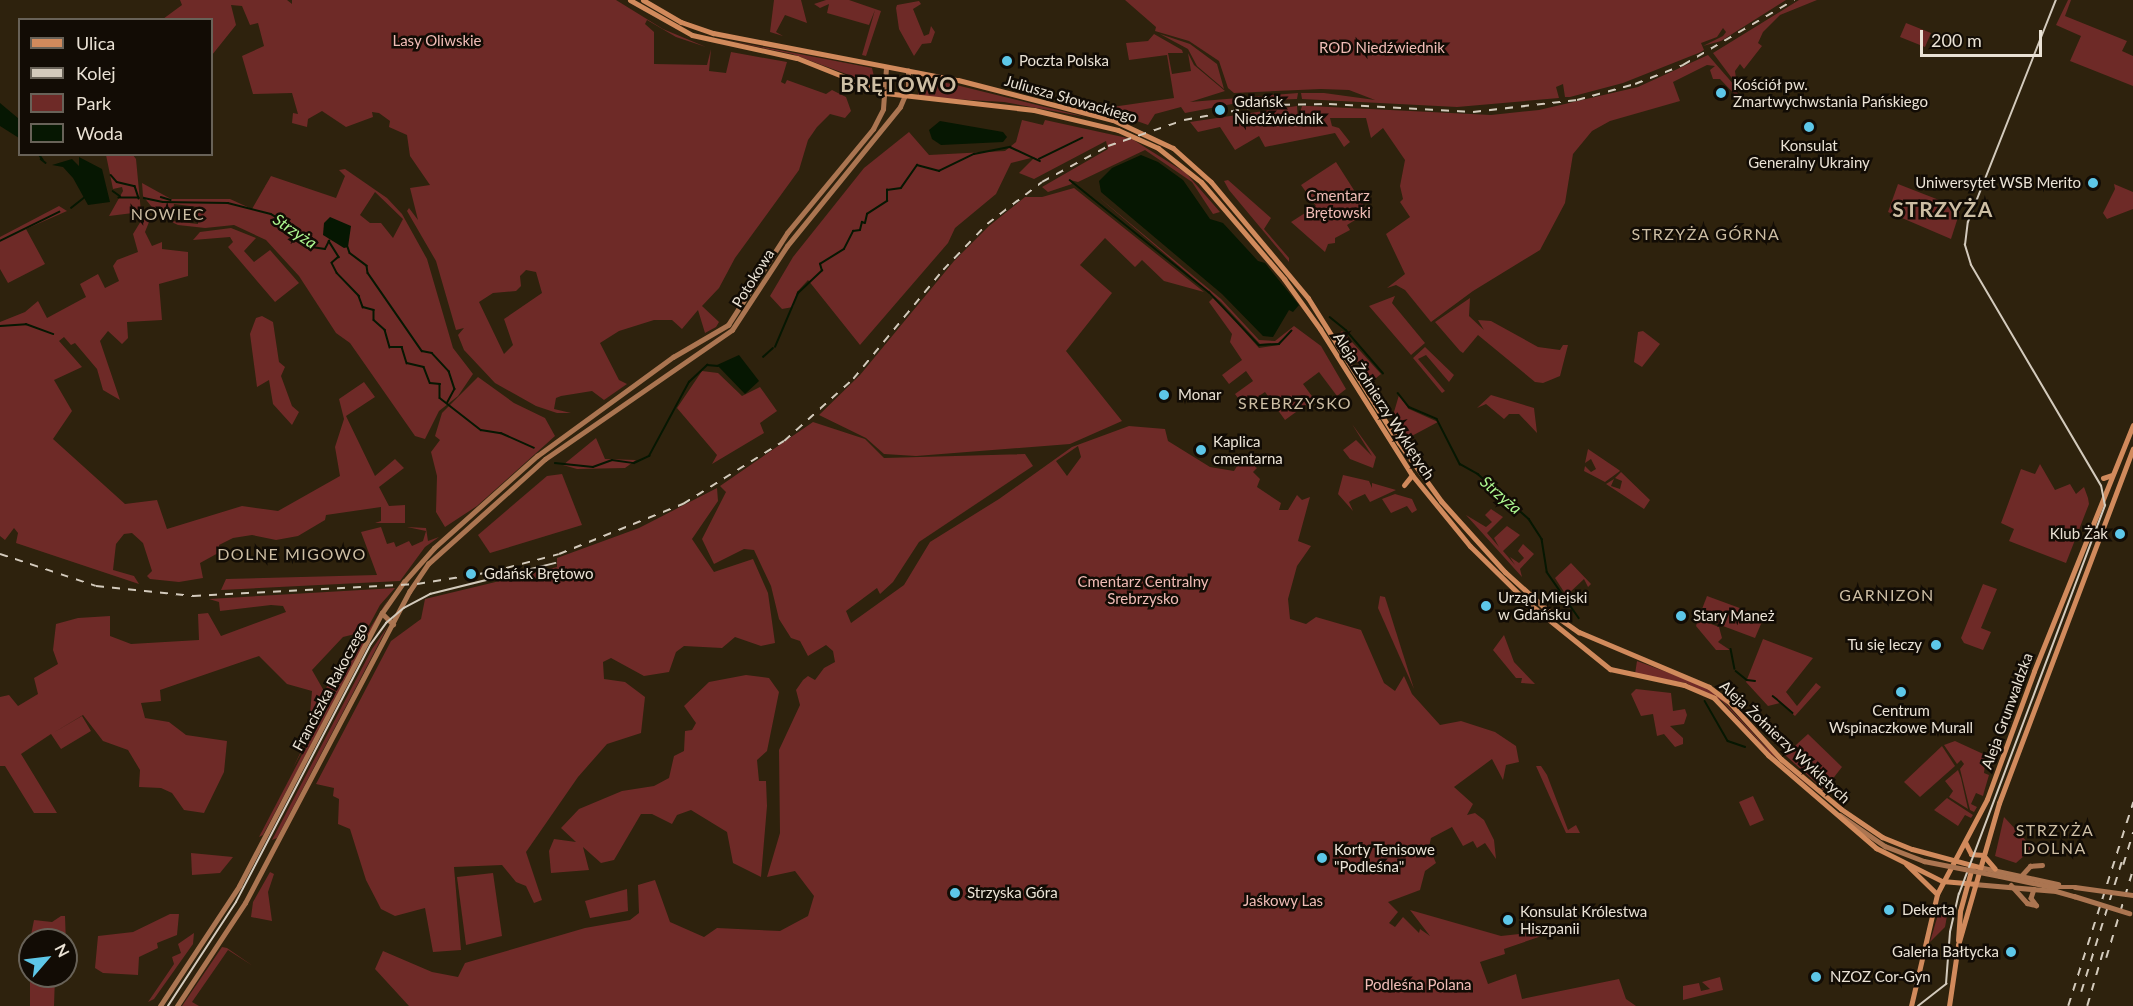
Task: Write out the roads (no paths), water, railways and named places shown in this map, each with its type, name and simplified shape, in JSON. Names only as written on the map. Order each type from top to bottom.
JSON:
[{"type":"main road","points":[[630,0],[692,35],[797,58],[885,93]]},
{"type":"main road","points":[[643,0],[675,19],[712,33],[886,68]]},
{"type":"main road","name":"Potokowa","points":[[578,425],[673,357],[706,340],[731,321],[766,263],[804,212],[873,129],[885,93],[886,68]]},
{"type":"main road","name":"Juliusza Słowackiego","points":[[886,68],[908,71],[1113,120],[1173,148],[1212,182]]},
{"type":"main road","points":[[905,98],[908,71]]},
{"type":"main road","name":"Juliusza Słowackiego","points":[[885,93],[905,98],[1001,104],[1118,130],[1158,148],[1206,187]]},
{"type":"main road","name":"Potokowa","points":[[584,431],[680,363],[711,347],[740,320],[810,218],[905,98]]},
{"type":"main road","name":"Aleja Żołnierzy Wyklętych","points":[[1212,182],[1316,309],[1427,483],[1504,572],[1572,629],[1721,695],[1773,751],[1848,819],[1885,846],[1924,861],[2055,887],[2074,896],[2131,914]]},
{"type":"main road","name":"Aleja Żołnierzy Wyklętych","points":[[1206,187],[1308,311],[1412,475],[1498,575],[1593,659],[1617,672],[1684,685],[1714,698],[1768,755],[1840,812]]},
{"type":"main road","points":[[804,212],[810,218]]},
{"type":"main road","points":[[706,340],[711,347]]},
{"type":"main road","points":[[613,400],[617,408]]},
{"type":"main road","name":"Franciszka Rakoczego","points":[[160,1006],[239,886],[382,613],[434,548],[537,456],[578,425]]},
{"type":"main road","name":"Aleja Grunwaldzka","points":[[1911,1006],[1937,894],[1990,791],[2133,425]]},
{"type":"main road","name":"Franciszka Rakoczego","points":[[177,1006],[245,903],[413,585],[438,552],[539,464],[584,431]]},
{"type":"main road","name":"Aleja Grunwaldzka","points":[[1948,1006],[1958,945],[1974,884],[1976,866],[1983,855],[2037,695],[2133,448]]},
{"type":"main road","points":[[1404,485],[1412,475]]},
{"type":"main road","points":[[2103,478],[2112,475]]},
{"type":"main road","points":[[382,613],[393,624]]},
{"type":"main road","points":[[1840,812],[1892,842],[1954,861],[2037,878],[2055,887]]},
{"type":"main road","points":[[1840,812],[1868,842],[1942,881],[2011,885],[2034,889],[2055,887]]},
{"type":"main road","points":[[1965,842],[1971,854],[1983,855],[1995,869]]},
{"type":"main road","points":[[1906,864],[1937,894]]},
{"type":"main road","points":[[2022,875],[2030,866],[2042,865],[2037,878]]},
{"type":"main road","points":[[1958,945],[1967,884],[1976,866]]},
{"type":"main road","points":[[1947,871],[1952,883]]},
{"type":"main road","points":[[2011,885],[2031,905],[2036,904],[2031,898],[2034,889]]},
{"type":"main road","name":"Aleja Żołnierzy Wyklętych","points":[[2055,887],[2075,886],[2133,895]]},
{"type":"water","points":[[0,103],[18,118],[18,137],[0,126]]},
{"type":"water","points":[[940,121],[1003,132],[1007,137],[1003,142],[941,145],[932,139],[929,130]]},
{"type":"water","points":[[1141,155],[1158,162],[1183,180],[1210,219],[1223,223],[1258,261],[1265,263],[1299,305],[1293,312],[1289,310],[1273,337],[1263,336],[1222,294],[1101,192],[1099,181],[1112,168]]},
{"type":"water","points":[[79,157],[102,169],[110,202],[88,205],[73,178],[63,167],[52,165],[72,159],[79,166]]},
{"type":"water","points":[[330,217],[351,226],[348,247],[344,248],[323,235],[324,223]]},
{"type":"water","points":[[739,355],[759,381],[745,394],[717,365]]},
{"type":"waterway","points":[[1039,159],[1082,138]]},
{"type":"waterway","name":"Strzyża","points":[[775,347],[798,293],[822,271],[820,264],[844,249],[853,231],[860,230],[862,222],[865,223],[867,214],[887,201],[887,190],[901,188],[917,165],[939,171],[974,154],[1010,147],[1040,161]]},
{"type":"waterway","name":"Strzyża","points":[[40,156],[43,160]]},
{"type":"waterway","name":"Strzyża","points":[[41,159],[46,163]]},
{"type":"waterway","points":[[111,175],[117,182],[135,186],[139,198],[119,198]]},
{"type":"waterway","name":"Strzyża","points":[[1070,180],[1209,292],[1259,345],[1279,344],[1291,331]]},
{"type":"waterway","points":[[113,191],[120,196]]},
{"type":"waterway","name":"Strzyża","points":[[161,197],[171,200]]},
{"type":"waterway","points":[[71,208],[84,198]]},
{"type":"waterway","name":"Strzyża","points":[[144,198],[163,202],[228,203],[271,214],[296,229],[312,247],[325,249],[329,241],[339,257],[332,263],[337,273],[359,296],[363,307],[374,310],[374,320],[385,330],[390,347],[402,347],[407,363],[424,367],[430,383],[440,384],[440,398],[481,430],[501,433],[534,448]]},
{"type":"waterway","points":[[0,241],[59,212]]},
{"type":"waterway","points":[[348,247],[350,253],[367,266],[368,273],[422,351],[432,353],[449,371],[455,389],[448,402]]},
{"type":"waterway","name":"Strzyża","points":[[1330,317],[1346,330],[1383,373]]},
{"type":"waterway","points":[[0,326],[26,324],[53,334]]},
{"type":"waterway","name":"Strzyża","points":[[763,357],[773,348]]},
{"type":"waterway","name":"Strzyża","points":[[555,463],[593,467],[612,460],[634,463],[649,456],[689,382],[707,365],[718,366]]},
{"type":"waterway","name":"Strzyża","points":[[1398,393],[1409,407],[1437,419],[1460,464],[1478,474],[1529,519],[1542,539],[1547,572],[1579,618]]},
{"type":"waterway","points":[[1731,649],[1735,669]]},
{"type":"waterway","points":[[1736,671],[1746,679]]},
{"type":"waterway","points":[[1747,680],[1755,681]]},
{"type":"waterway","points":[[1773,696],[1778,700]]},
{"type":"waterway","name":"Strzyża","points":[[1705,701],[1728,741],[1745,747]]},
{"type":"waterway","points":[[1779,701],[1793,713]]},
{"type":"tram line","points":[[1918,1006],[1946,984],[1950,932],[1959,894],[2105,506],[2101,486],[1971,265],[1965,245],[1968,222],[2056,0]]},
{"type":"tram line","points":[[168,1006],[236,902],[371,644],[386,623],[404,608],[430,594],[555,563]]},
{"type":"railway","points":[[0,554],[96,586],[193,596],[417,584],[491,572],[559,554],[683,504],[784,441],[853,379],[943,270],[987,224],[1042,182],[1108,146],[1184,120],[1266,105],[1329,104],[1473,112],[1577,100],[1635,84],[1683,65],[1794,0]]},
{"type":"railway","points":[[2068,1006],[2133,802]]},
{"type":"railway","points":[[2123,865],[2133,832]]},
{"type":"railway","points":[[2081,992],[2123,857]]},
{"type":"railway","points":[[2106,958],[2133,869]]},
{"type":"railway","points":[[2087,1006],[2104,948]]},
{"type":"place","name":"Poczta Polska","points":[[1007,61]]},
{"type":"place","name":"Kościół pw. Zmartwychwstania Pańskiego","points":[[1721,93]]},
{"type":"place","name":"Gdańsk Niedźwiednik","points":[[1220,110]]},
{"type":"place","name":"Konsulat Generalny Ukrainy","points":[[1809,127]]},
{"type":"place","name":"Uniwersytet WSB Merito","points":[[2093,183]]},
{"type":"place","name":"Monar","points":[[1164,395]]},
{"type":"place","name":"Kaplica cmentarna","points":[[1201,450]]},
{"type":"place","name":"Klub Żak","points":[[2120,534]]},
{"type":"place","name":"Gdańsk Brętowo","points":[[471,574]]},
{"type":"place","name":"Urząd Miejski w Gdańsku","points":[[1486,606]]},
{"type":"place","name":"Stary Maneż","points":[[1681,616]]},
{"type":"place","name":"Tu się leczy","points":[[1936,645]]},
{"type":"place","name":"Centrum Wspinaczkowe Murall","points":[[1901,692]]},
{"type":"place","name":"Korty Tenisowe \"Podleśna\"","points":[[1322,858]]},
{"type":"place","name":"Strzyska Góra","points":[[955,893]]},
{"type":"place","name":"Dekerta","points":[[1889,910]]},
{"type":"place","name":"Konsulat Królestwa Hiszpanii","points":[[1508,920]]},
{"type":"place","name":"Galeria Bałtycka","points":[[2011,952]]},
{"type":"place","name":"NZOZ Cor-Gyn","points":[[1816,977]]},
{"type":"district","name":"BRĘTOWO","points":[[899,84]]},
{"type":"district","name":"STRZYŻA","points":[[1943,209]]},
{"type":"district","name":"NOWIEC","points":[[168,214]]},
{"type":"district","name":"STRZYŻA GÓRNA","points":[[1706,234]]},
{"type":"district","name":"SREBRZYSKO","points":[[1295,403]]},
{"type":"district","name":"DOLNE MIGOWO","points":[[292,554]]},
{"type":"district","name":"GARNIZON","points":[[1887,595]]},
{"type":"district","name":"STRZYŻA DOLNA","points":[[2055,839]]},
{"type":"park label","name":"Lasy Oliwskie","points":[[437,41]]},
{"type":"park label","name":"ROD Niedźwiednik","points":[[1382,48]]},
{"type":"park label","name":"Cmentarz Brętowski","points":[[1338,204]]},
{"type":"park label","name":"Cmentarz Centralny Srebrzysko","points":[[1143,590]]},
{"type":"park label","name":"Jaśkowy Las","points":[[1283,901]]},
{"type":"park label","name":"Podleśna Polana","points":[[1418,985]]}]
